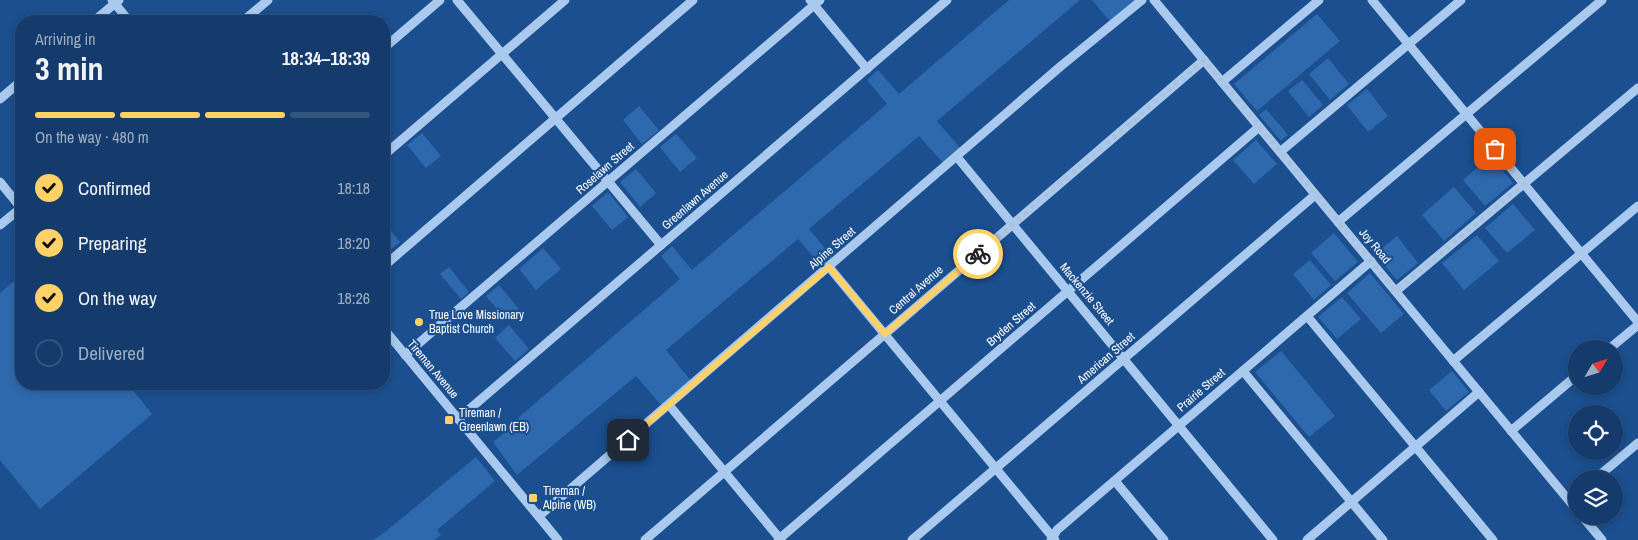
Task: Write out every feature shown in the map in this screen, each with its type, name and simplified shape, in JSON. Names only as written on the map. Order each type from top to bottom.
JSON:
[{"type":"street","points":[[250,15],[268,0]]},
{"type":"street","points":[[390,43],[440,0]]},
{"type":"street","points":[[457,0],[661,245]]},
{"type":"street","points":[[390,151],[565,0]]},
{"type":"street","points":[[390,261],[693,0]]},
{"type":"street","name":"Greenlawn Avenue","points":[[458,419],[948,0]]},
{"type":"street","name":"Alpine Street","points":[[539,516],[1097,36],[1142,0]]},
{"type":"street","name":"Joy Road","points":[[1154,0],[1511,431],[1568,493]]},
{"type":"street","points":[[1222,82],[1319,0]]},
{"type":"street","points":[[1372,0],[1638,323],[1619,340]]},
{"type":"street","points":[[1280,152],[1461,0]]},
{"type":"street","points":[[1338,222],[1602,0]]},
{"type":"street","points":[[100,15],[115,1],[125,15]]},
{"type":"street","points":[[814,2],[866,69]]},
{"type":"street","name":"Roselawn Street","points":[[405,355],[814,2]]},
{"type":"street","name":"Central Avenue","points":[[645,540],[1204,60]]},
{"type":"street","points":[[0,99],[15,86]]},
{"type":"street","points":[[1396,291],[1638,88]]},
{"type":"street","name":"Bryden Street","points":[[780,540],[1259,127]]},
{"type":"street","name":"Mackenzie Street","points":[[957,157],[1273,540]]},
{"type":"street","points":[[0,182],[15,201]]},
{"type":"street","name":"American Street","points":[[912,540],[1315,195]]},
{"type":"street","points":[[1453,360],[1638,206]]},
{"type":"street","points":[[0,225],[15,213]]},
{"type":"street","name":"Prairie Street","points":[[1053,539],[1057,530],[1371,262]]},
{"type":"street","points":[[829,267],[1053,539]]},
{"type":"street","points":[[1307,316],[1492,540]]},
{"type":"street","name":"Tireman Avenue","points":[[390,336],[558,540]]},
{"type":"street","points":[[1243,371],[1383,540]]},
{"type":"street","points":[[1511,431],[1568,383]]},
{"type":"street","points":[[1307,540],[1479,392]]},
{"type":"street","points":[[669,405],[780,540]]},
{"type":"street","points":[[1606,470],[1638,443]]},
{"type":"street","points":[[1115,481],[1164,540]]},
{"type":"street","points":[[1590,525],[1602,540]]},
{"type":"shaded area","points":[[1009,0],[1080,0],[937,121],[961,149],[944,164],[919,136],[809,229],[833,258],[823,268],[798,239],[666,350],[691,381],[662,406],[636,376],[517,475],[493,442],[516,423],[519,417],[680,279],[661,256],[672,246],[692,270],[887,104],[867,80],[878,70],[899,94]]},
{"type":"shaded area","points":[[1092,0],[1141,0],[1113,25]]},
{"type":"shaded area","points":[[1317,14],[1340,41],[1257,111],[1234,84]]},
{"type":"shaded area","points":[[1328,58],[1349,84],[1330,100],[1309,74]]},
{"type":"shaded area","points":[[1302,80],[1323,105],[1309,117],[1288,91]]},
{"type":"shaded area","points":[[1367,89],[1388,116],[1368,132],[1347,105]]},
{"type":"shaded area","points":[[639,106],[659,130],[642,144],[623,120]]},
{"type":"shaded area","points":[[1266,109],[1288,135],[1281,141],[1259,115]]},
{"type":"shaded area","points":[[422,133],[441,156],[426,168],[407,145]]},
{"type":"shaded area","points":[[676,134],[697,158],[680,172],[660,147]]},
{"type":"shaded area","points":[[1256,140],[1277,164],[1254,184],[1233,160]]},
{"type":"shaded area","points":[[1491,156],[1513,183],[1485,206],[1463,180]]},
{"type":"shaded area","points":[[636,169],[656,193],[640,207],[620,182]]},
{"type":"shaded area","points":[[1454,187],[1476,213],[1444,241],[1422,215]]},
{"type":"shaded area","points":[[608,192],[628,217],[612,230],[592,206]]},
{"type":"shaded area","points":[[1513,204],[1535,230],[1507,253],[1485,228]]},
{"type":"shaded area","points":[[390,230],[400,242],[390,250]]},
{"type":"shaded area","points":[[1334,233],[1358,262],[1335,281],[1311,253]]},
{"type":"shaded area","points":[[1477,235],[1499,261],[1464,290],[1442,263]]},
{"type":"shaded area","points":[[1397,236],[1418,263],[1397,280],[1375,254]]},
{"type":"shaded area","points":[[543,248],[561,269],[536,290],[519,269]]},
{"type":"shaded area","points":[[1310,260],[1331,285],[1314,300],[1293,274]]},
{"type":"shaded area","points":[[449,267],[469,292],[461,299],[440,274]]},
{"type":"shaded area","points":[[1370,273],[1404,314],[1381,333],[1347,293]]},
{"type":"shaded area","points":[[15,280],[15,390],[133,390],[152,414],[40,509],[0,460],[0,293]]},
{"type":"shaded area","points":[[499,285],[519,309],[506,320],[486,296]]},
{"type":"shaded area","points":[[1342,297],[1361,319],[1337,339],[1318,317]]},
{"type":"shaded area","points":[[509,325],[529,349],[515,361],[495,338]]},
{"type":"shaded area","points":[[1281,351],[1335,416],[1309,437],[1255,372]]},
{"type":"shaded area","points":[[1452,371],[1469,392],[1446,411],[1429,390]]},
{"type":"shaded area","points":[[476,457],[495,481],[437,530],[441,535],[434,540],[373,540],[385,532]]},
{"type":"way so far","points":[[978,254],[1204,60],[1396,291],[1524,184],[1495,149]]},
{"type":"place","name":"True Love Missionary Baptist Church","points":[[419,322]]},
{"type":"place","name":"Tireman / Greenlawn (EB)","points":[[449,420]]},
{"type":"place","name":"Tireman / Alpine (WB)","points":[[533,498]]},
{"type":"route","points":[[628,440],[829,267],[885,334],[978,254]]}]
